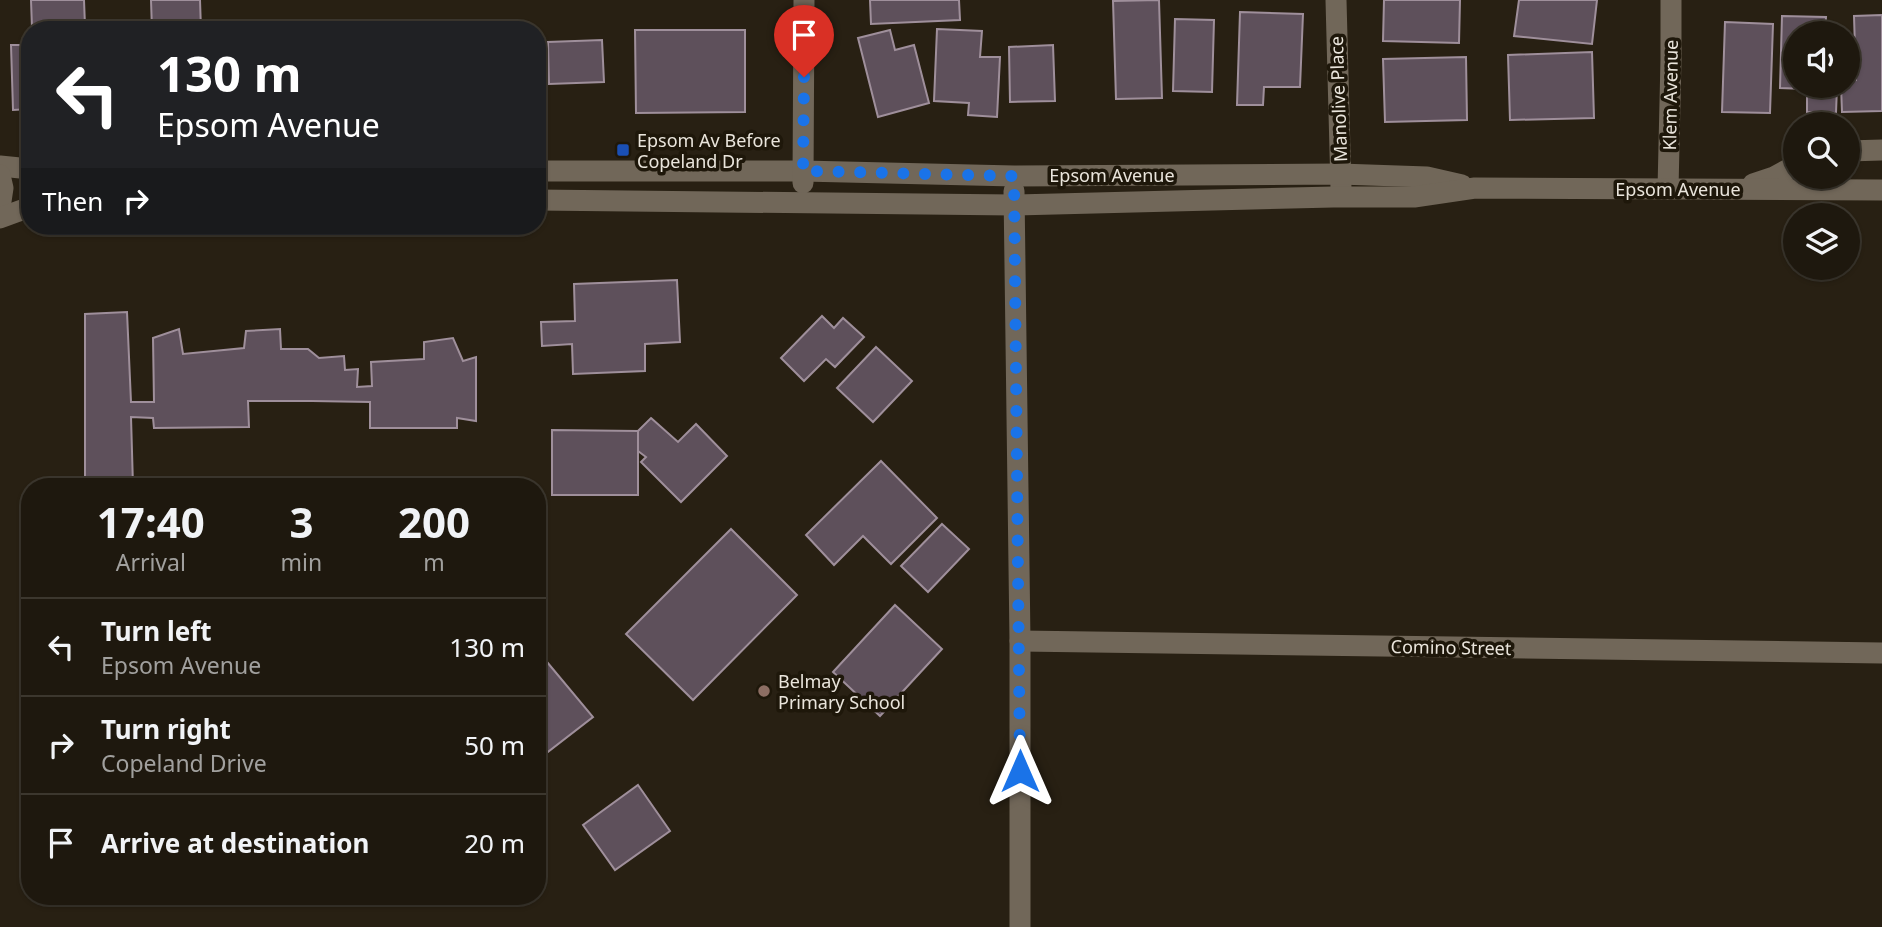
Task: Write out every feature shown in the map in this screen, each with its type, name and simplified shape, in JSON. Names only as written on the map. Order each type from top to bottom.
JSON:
[{"type":"street","points":[[804,0],[804,203]]},
{"type":"street","name":"Manolive Place","points":[[1336,0],[1341,197]]},
{"type":"street","name":"Klem Avenue","points":[[1668,189],[1671,0]]},
{"type":"street","points":[[1860,151],[1882,150]]},
{"type":"street","points":[[0,166],[21,168]]},
{"type":"street","name":"Epsom Avenue","points":[[546,171],[803,171],[1014,176],[1340,174],[1427,177],[1475,188]]},
{"type":"street","points":[[1738,190],[1783,172]]},
{"type":"street","points":[[0,175],[3,188],[0,208]]},
{"type":"street","points":[[1014,176],[1020,641],[1020,927]]},
{"type":"street","name":"Epsom Avenue","points":[[546,200],[1014,205],[1414,197],[1475,188],[1882,190]]},
{"type":"street","points":[[0,218],[21,210]]},
{"type":"street","name":"Comino Street","points":[[1020,641],[1882,653]]},
{"type":"building","points":[[31,0],[84,0],[85,21],[32,21]]},
{"type":"building","points":[[151,0],[200,0],[201,21],[152,21]]},
{"type":"building","points":[[870,0],[959,0],[960,20],[871,24]]},
{"type":"building","points":[[1159,0],[1162,98],[1116,99],[1113,1]]},
{"type":"building","points":[[1384,0],[1460,0],[1459,43],[1383,41]]},
{"type":"building","points":[[1519,0],[1597,0],[1592,44],[1514,36]]},
{"type":"building","points":[[1240,12],[1303,14],[1300,87],[1264,87],[1263,105],[1237,105]]},
{"type":"building","points":[[1882,15],[1882,111],[1842,112],[1841,98],[1860,98],[1860,21],[1854,21],[1854,16]]},
{"type":"building","points":[[1782,16],[1826,17],[1826,21],[1783,21],[1783,88],[1780,88]]},
{"type":"building","points":[[1175,19],[1214,20],[1212,92],[1173,91]]},
{"type":"building","points":[[1725,22],[1773,24],[1770,113],[1722,112]]},
{"type":"building","points":[[937,29],[982,31],[980,57],[1000,57],[997,117],[968,115],[969,103],[934,101]]},
{"type":"building","points":[[635,30],[745,30],[745,112],[636,113]]},
{"type":"building","points":[[890,30],[895,50],[914,45],[929,103],[878,117],[858,38]]},
{"type":"building","points":[[602,40],[604,82],[549,84],[548,42]]},
{"type":"building","points":[[11,45],[21,45],[21,110],[13,110]]},
{"type":"building","points":[[1053,45],[1055,101],[1010,102],[1009,47]]},
{"type":"building","points":[[1592,52],[1594,118],[1510,120],[1508,55]]},
{"type":"building","points":[[1466,57],[1467,120],[1385,122],[1383,59]]},
{"type":"building","points":[[1807,98],[1837,98],[1836,112],[1807,112]]},
{"type":"building","points":[[677,280],[680,342],[645,344],[645,371],[573,374],[572,344],[542,346],[541,322],[575,321],[574,284]]},
{"type":"building","points":[[127,312],[131,402],[154,402],[153,338],[179,329],[183,354],[244,348],[246,331],[280,329],[281,349],[308,349],[319,358],[344,356],[345,370],[358,369],[357,387],[372,386],[371,362],[424,359],[424,342],[453,338],[463,361],[476,357],[476,421],[457,418],[457,428],[370,428],[370,402],[312,401],[248,401],[249,427],[154,428],[153,418],[131,417],[133,478],[85,478],[85,314]]},
{"type":"building","points":[[822,316],[834,328],[843,318],[864,337],[835,367],[826,359],[804,381],[781,358]]},
{"type":"building","points":[[876,347],[912,381],[873,422],[837,388]]},
{"type":"building","points":[[651,418],[678,442],[696,424],[727,456],[681,502],[641,462],[646,457],[638,451],[638,431]]},
{"type":"building","points":[[552,430],[638,431],[638,495],[552,495]]},
{"type":"building","points":[[881,461],[937,518],[891,564],[863,536],[834,565],[806,535]]},
{"type":"building","points":[[942,524],[969,549],[928,592],[901,566]]},
{"type":"building","points":[[731,529],[797,595],[693,700],[626,634]]},
{"type":"building","points":[[895,605],[942,649],[880,716],[833,672]]},
{"type":"building","points":[[546,661],[593,717],[546,753]]},
{"type":"building","points":[[638,785],[670,831],[615,870],[583,825]]},
{"type":"place","name":"Epsom Av Before Copeland Dr","points":[[623,150]]},
{"type":"place","name":"Belmay Primary School","points":[[764,691]]},
{"type":"route","points":[[804,77],[803,171],[1014,176],[1020,771]]}]
